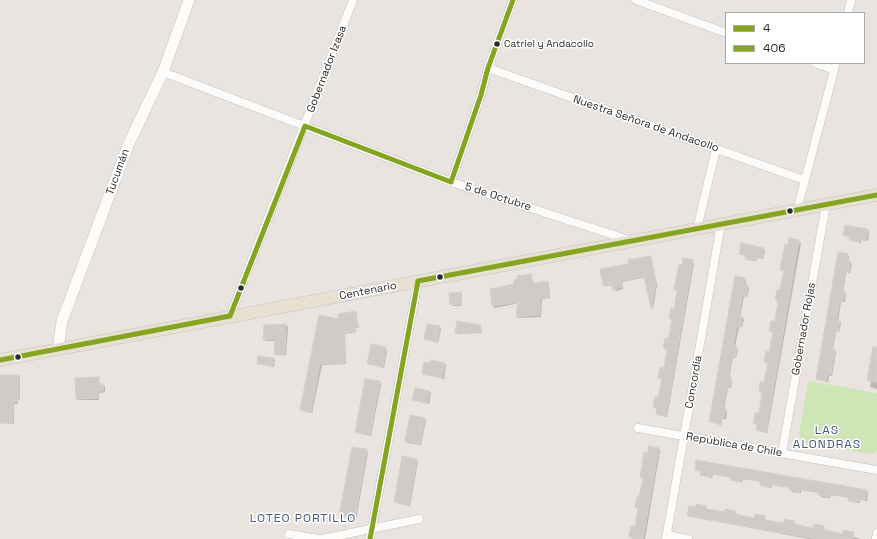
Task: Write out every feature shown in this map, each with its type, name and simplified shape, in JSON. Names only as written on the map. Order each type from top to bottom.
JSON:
[{"type":"main road","name":"Tucumán","points":[[58,349],[62,321],[129,143],[163,72],[189,0]]},
{"type":"main road","name":"Centenario","points":[[0,360],[877,195]]},
{"type":"street","name":"Gobernador Izasa","points":[[230,316],[353,0]]},
{"type":"street","points":[[451,182],[488,68],[514,0]]},
{"type":"street","points":[[636,0],[725,33]]},
{"type":"street","points":[[848,12],[851,0]]},
{"type":"street","points":[[797,210],[835,66],[822,64]]},
{"type":"street","name":"Nuestra Señora de Andacollo","points":[[488,68],[804,180]]},
{"type":"street","name":"5 de Octubre","points":[[163,72],[451,182],[632,241]]},
{"type":"street","points":[[697,229],[716,149]]},
{"type":"street","name":"Gobernador Rojas","points":[[782,454],[826,205]]},
{"type":"street","name":"Concordia","points":[[666,537],[722,224]]},
{"type":"street","points":[[370,539],[418,281]]},
{"type":"street","name":"República de Chile","points":[[638,428],[877,470]]},
{"type":"street","points":[[322,539],[419,519]]},
{"type":"street","points":[[876,539],[877,533]]},
{"type":"street","points":[[289,534],[319,539]]},
{"type":"street","points":[[666,537],[688,539]]},
{"type":"green space","points":[[808,381],[877,393],[877,451],[872,454],[804,443],[799,435]]},
{"type":"building","points":[[845,225],[868,229],[866,240],[860,239],[859,242],[849,240],[850,237],[843,235]]},
{"type":"building","points":[[789,238],[799,240],[766,432],[756,430],[757,424],[753,423],[755,413],[759,413],[762,393],[759,392],[760,382],[764,382],[768,362],[764,362],[766,351],[769,352],[773,332],[769,331],[771,321],[775,321],[778,301],[775,300],[777,290],[780,290],[784,270],[780,270],[785,244],[788,245]]},
{"type":"building","points":[[741,243],[764,248],[762,258],[756,257],[755,260],[745,258],[745,255],[739,254]]},
{"type":"building","points":[[838,252],[848,254],[847,261],[851,261],[849,272],[845,271],[842,290],[845,291],[843,301],[840,301],[836,320],[840,320],[838,331],[835,330],[832,349],[835,350],[831,375],[827,375],[826,381],[816,379]]},
{"type":"building","points":[[651,256],[656,283],[651,309],[644,276],[621,281],[622,287],[613,290],[612,284],[603,285],[600,269],[628,264],[628,260]]},
{"type":"building","points":[[683,258],[693,260],[666,416],[656,414],[657,408],[653,407],[655,397],[658,397],[662,378],[658,378],[660,367],[664,368],[667,349],[663,348],[665,338],[669,338],[672,319],[669,319],[671,308],[674,309],[677,290],[674,289],[679,264],[682,265]]},
{"type":"building","points":[[531,274],[533,283],[548,281],[549,297],[540,298],[540,315],[516,317],[518,302],[492,306],[490,289],[514,284],[514,280],[518,279],[517,276]]},
{"type":"building","points":[[735,276],[745,278],[744,285],[748,285],[746,296],[742,295],[739,316],[742,316],[741,326],[737,326],[733,346],[737,347],[735,357],[732,356],[728,376],[731,377],[730,387],[727,387],[723,407],[726,408],[724,418],[721,418],[720,424],[709,422]]},
{"type":"building","points":[[461,292],[460,304],[450,305],[449,293]]},
{"type":"building","points":[[356,311],[358,326],[354,327],[355,331],[344,333],[345,363],[320,364],[311,412],[300,410],[319,315],[339,319],[338,314]]},
{"type":"building","points":[[457,321],[481,325],[481,332],[455,333]]},
{"type":"building","points":[[286,324],[285,354],[274,354],[275,339],[263,340],[264,325]]},
{"type":"building","points":[[427,324],[440,326],[437,342],[424,339]]},
{"type":"building","points":[[371,344],[386,347],[383,367],[367,364]]},
{"type":"building","points":[[873,347],[877,347],[877,382],[867,380]]},
{"type":"building","points":[[258,356],[274,358],[273,366],[257,364]]},
{"type":"building","points":[[431,360],[445,363],[442,378],[422,374],[424,362],[431,363]]},
{"type":"building","points":[[0,375],[19,375],[19,398],[17,398],[17,402],[13,402],[13,423],[0,423]]},
{"type":"building","points":[[99,377],[99,384],[103,384],[104,391],[98,391],[98,398],[76,399],[75,378]]},
{"type":"building","points":[[365,379],[380,381],[370,435],[355,432]]},
{"type":"building","points":[[415,388],[430,391],[427,403],[412,400]]},
{"type":"building","points":[[410,415],[425,418],[420,444],[405,441]]},
{"type":"building","points":[[649,446],[659,448],[643,539],[632,539],[633,537],[629,536],[631,526],[635,526],[638,508],[635,507],[643,478],[640,477],[644,452],[648,453]]},
{"type":"building","points":[[352,447],[367,449],[355,519],[339,516]]},
{"type":"building","points":[[402,456],[417,459],[409,505],[394,502]]},
{"type":"building","points":[[696,460],[867,490],[865,500],[859,499],[858,502],[848,501],[849,497],[829,494],[829,497],[818,495],[819,492],[800,489],[799,492],[789,490],[790,487],[770,484],[770,487],[760,485],[760,481],[741,478],[741,481],[730,480],[731,477],[711,473],[711,477],[700,475],[701,472],[695,470]]},
{"type":"building","points":[[696,504],[706,506],[706,509],[725,512],[725,509],[736,511],[735,514],[754,518],[755,514],[765,516],[765,520],[784,523],[784,519],[795,521],[794,524],[813,528],[814,524],[824,526],[824,530],[843,534],[843,530],[854,532],[853,539],[817,539],[687,516],[689,506],[696,507]]},
{"type":"transit line","name":"4","points":[[0,360],[230,316],[305,126],[451,182],[481,95],[488,68],[513,0]]},
{"type":"transit line","name":"406","points":[[370,539],[418,281],[877,195]]},
{"type":"place","name":"Catriel y Andacollo","points":[[497,44]]},
{"type":"district","name":"LAS ALONDRAS","points":[[827,438]]},
{"type":"district","name":"LOTEO PORTILLO","points":[[303,519]]}]
